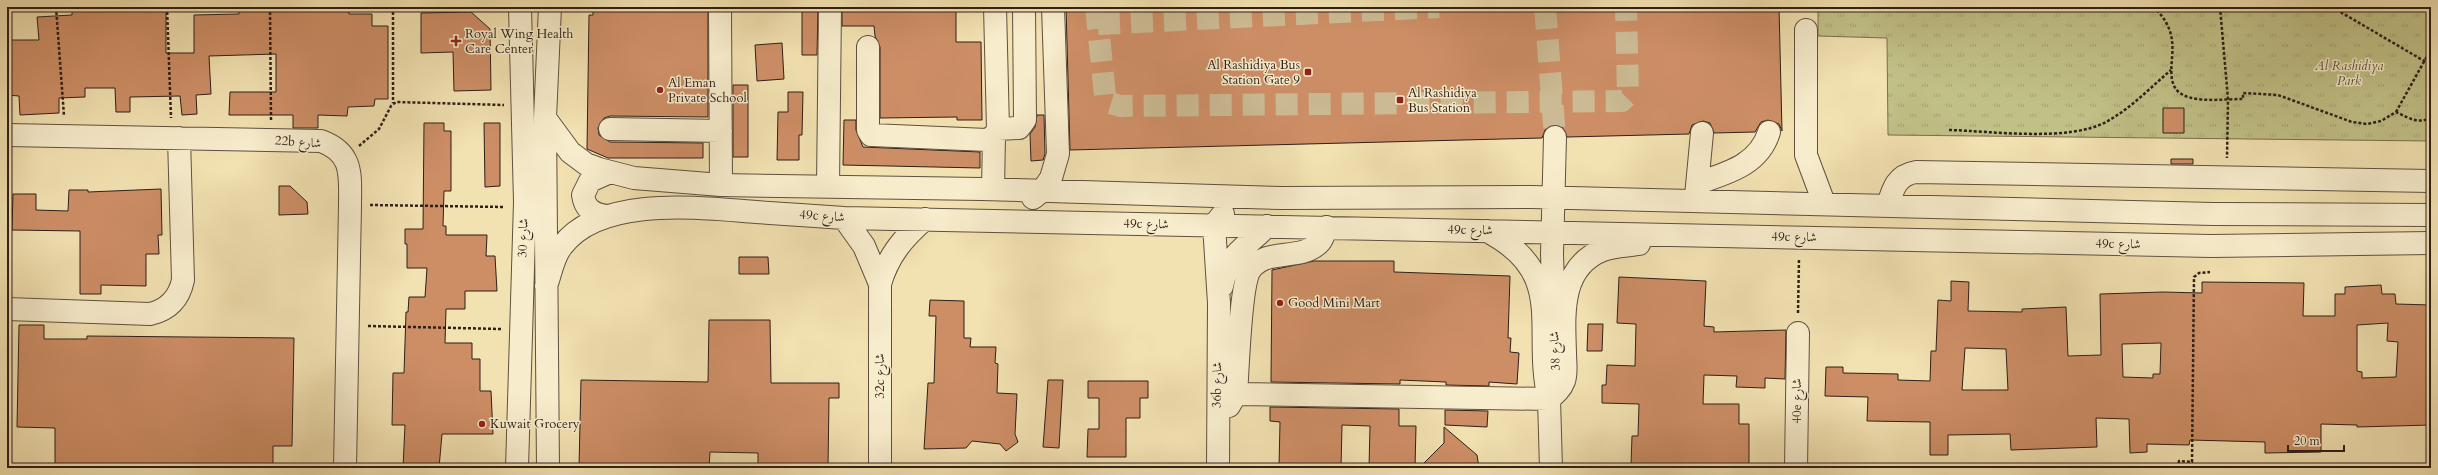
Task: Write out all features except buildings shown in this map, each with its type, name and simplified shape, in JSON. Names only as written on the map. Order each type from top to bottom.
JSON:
[{"type":"street","name":"شارع 30","points":[[517,468],[525,202],[520,7]]},
{"type":"street","name":"شارع 30","points":[[548,468],[545,118],[550,7]]},
{"type":"street","points":[[720,7],[721,184]]},
{"type":"street","points":[[828,186],[830,7]]},
{"type":"street","points":[[987,189],[992,135],[995,7]]},
{"type":"street","points":[[868,48],[868,130],[871,136],[992,135],[1019,128],[1024,120],[1024,7]]},
{"type":"street","points":[[717,209],[741,202],[763,199],[1014,204],[1032,198],[1042,191],[1055,169],[1058,154],[1053,7]]},
{"type":"street","points":[[1806,30],[1806,155],[1824,203]]},
{"type":"street","points":[[545,118],[570,152],[586,164],[610,172],[641,178],[721,184],[987,189],[1281,198],[1554,197],[1697,191],[1824,203],[2213,214],[2431,215]]},
{"type":"street","points":[[610,129],[721,131]]},
{"type":"street","points":[[1697,191],[1749,162],[1762,148],[1769,132]]},
{"type":"street","points":[[1697,191],[1702,133]]},
{"type":"street","name":"22b شارع","points":[[7,134],[321,141],[329,144],[342,154]]},
{"type":"street","name":"شارع 38","points":[[1551,468],[1549,400],[1556,379],[1553,232],[1555,137]]},
{"type":"street","points":[[7,309],[132,312],[144,308],[164,293],[172,284],[182,261],[175,138]]},
{"type":"street","points":[[342,154],[349,169],[350,205],[345,468]]},
{"type":"street","points":[[608,216],[599,215],[589,210],[583,195],[590,181],[610,172]]},
{"type":"street","points":[[1888,205],[1893,188],[1899,179],[1916,172],[2431,181]]},
{"type":"street","points":[[1214,225],[1232,208],[1281,198]]},
{"type":"street","name":"49c شارع","points":[[546,286],[561,247],[584,228],[608,216],[646,209],[717,209],[844,218],[2212,246],[2431,243]]},
{"type":"street","points":[[1874,239],[1916,233],[1953,231],[2034,233],[2038,231],[2042,223],[2035,209]]},
{"type":"street","name":"32c شارع","points":[[844,218],[864,246],[880,284]]},
{"type":"street","name":"32c شارع","points":[[880,468],[880,284],[888,260],[894,251],[910,232],[925,219]]},
{"type":"street","name":"36b شارع","points":[[1214,225],[1219,303],[1217,414],[1218,468]]},
{"type":"street","name":"36b شارع","points":[[1219,303],[1226,268],[1232,259],[1267,226]]},
{"type":"street","points":[[1217,414],[1227,408],[1236,394],[1243,303],[1247,276],[1256,264],[1269,257],[1294,254],[1312,248],[1320,242],[1327,227]]},
{"type":"street","points":[[1486,231],[1501,239],[1521,254],[1538,280],[1542,293],[1545,374],[1549,400]]},
{"type":"street","points":[[1236,394],[1549,400],[1561,388],[1565,376],[1564,305],[1568,288],[1576,272],[1593,255],[1603,250],[1643,243],[1664,234]]},
{"type":"street","points":[[1219,303],[1243,303]]},
{"type":"street","name":"40e شارع","points":[[1796,468],[1798,333]]},
{"type":"path","points":[[56,7],[65,136]]},
{"type":"path","points":[[167,7],[175,138]]},
{"type":"path","points":[[270,7],[271,140]]},
{"type":"path","points":[[342,154],[363,144],[372,137],[386,119],[393,103],[393,7]]},
{"type":"path","points":[[2153,7],[2168,25],[2172,41],[2172,83],[2176,89],[2186,97],[2243,99],[2243,93],[2278,95],[2352,122],[2367,124],[2381,121],[2396,112],[2431,49]]},
{"type":"path","points":[[2220,7],[2228,99],[2228,160]]},
{"type":"path","points":[[2332,7],[2431,65]]},
{"type":"path","points":[[1949,130],[2052,133],[2092,127],[2119,114],[2171,70]]},
{"type":"path","points":[[393,103],[522,106]]},
{"type":"path","points":[[2396,112],[2417,122],[2424,122],[2431,117]]},
{"type":"path","points":[[350,205],[506,207],[506,201]]},
{"type":"path","points":[[1798,333],[1800,237]]},
{"type":"path","points":[[2178,468],[2178,461],[2192,462],[2194,277],[2199,273],[2210,272]]},
{"type":"path","points":[[347,326],[520,329]]},
{"type":"green space","name":"Al Rashidiya Park","points":[[1818,7],[2431,7],[2431,141],[1888,135],[1887,38],[1818,36]]},
{"type":"tunnel","points":[[1096,7],[1105,95],[1110,103],[1120,106],[1622,101],[1628,95],[1626,7]]},
{"type":"tunnel","points":[[1098,24],[1439,7]]},
{"type":"tunnel","points":[[1545,7],[1555,137]]},
{"type":"place","name":"Royal Wing Health Care Center","points":[[456,41]]},
{"type":"place","name":"Al Rashidiya Bus Station Gate 9","points":[[1308,72]]},
{"type":"place","name":"Al Eman Private School","points":[[660,90]]},
{"type":"place","name":"Al Rashidiya Bus Station","points":[[1400,100]]},
{"type":"place","name":"Good Mini Mart","points":[[1280,303]]},
{"type":"place","name":"Kuwait Grocery","points":[[482,424]]}]
